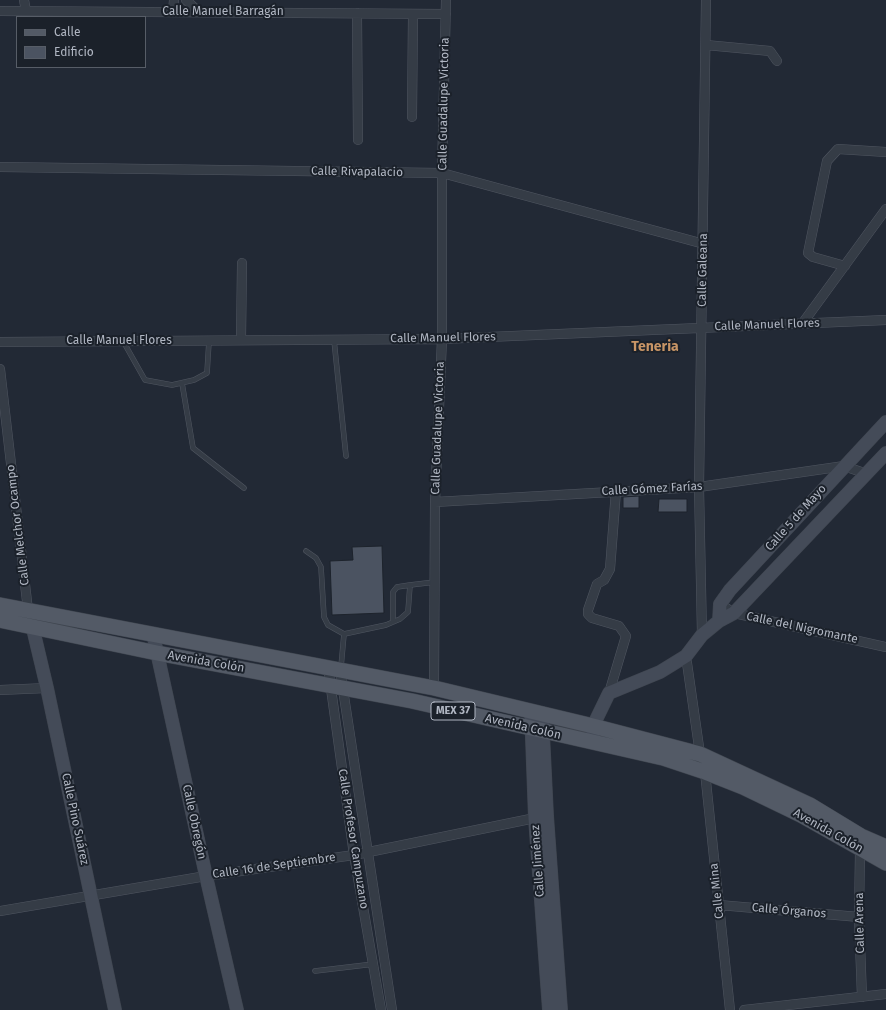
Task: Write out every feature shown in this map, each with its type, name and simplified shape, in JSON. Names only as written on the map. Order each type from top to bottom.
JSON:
[{"type":"main road","name":"Avenida Colón","points":[[0,604],[434,688],[594,726],[700,754],[810,805],[861,836],[886,847]]},
{"type":"main road","name":"Avenida Colón","points":[[0,620],[157,654],[412,701],[663,758],[743,787],[801,815],[860,850],[886,863]]},
{"type":"street","points":[[24,0],[26,11]]},
{"type":"street","points":[[173,12],[174,0]]},
{"type":"street","points":[[186,0],[199,12]]},
{"type":"street","name":"Calle Guadalupe Victoria","points":[[434,688],[435,502],[442,339],[442,174],[446,0]]},
{"type":"street","name":"Calle Galeana","points":[[702,635],[699,488],[704,244],[706,0]]},
{"type":"street","name":"Calle Manuel Barragán","points":[[0,11],[446,14]]},
{"type":"street","points":[[357,13],[358,140]]},
{"type":"street","points":[[412,117],[413,14]]},
{"type":"street","points":[[706,45],[770,51],[777,61]]},
{"type":"street","points":[[845,266],[813,257],[808,253],[827,161],[838,150],[886,152]]},
{"type":"street","name":"Calle Rivapalacio","points":[[0,167],[442,174],[704,244]]},
{"type":"street","points":[[802,324],[886,209]]},
{"type":"street","points":[[241,340],[242,263]]},
{"type":"street","name":"Calle Manuel Flores","points":[[0,342],[442,339],[886,320]]},
{"type":"street","name":"Calle Melchor Ocampo","points":[[0,369],[28,610]]},
{"type":"street","name":"Calle 5 de Mayo","points":[[720,604],[730,590],[886,422]]},
{"type":"street","name":"Calle 5 de Mayo","points":[[609,693],[660,672],[686,656],[702,635],[719,621],[734,614],[886,453]]},
{"type":"street","name":"Calle Gómez Farías","points":[[435,502],[616,491],[699,488],[844,466],[867,474]]},
{"type":"street","points":[[593,742],[594,726],[609,693],[626,636],[619,626],[592,618],[588,614],[597,584],[604,580],[610,569],[616,491]]},
{"type":"street","points":[[719,621],[720,604]]},
{"type":"street","name":"Calle del Nigromante","points":[[720,604],[734,614],[886,647]]},
{"type":"street","name":"Calle Pino Suárez","points":[[33,628],[116,1010]]},
{"type":"street","name":"Calle Obregón","points":[[153,634],[206,876],[238,1010]]},
{"type":"street","points":[[686,656],[700,754]]},
{"type":"street","name":"Calle Profesor Campuzano","points":[[334,668],[354,855],[381,1010]]},
{"type":"street","name":"Calle Profesor Campuzano","points":[[334,668],[336,686],[369,852],[392,1010]]},
{"type":"street","points":[[0,690],[47,688]]},
{"type":"street","name":"Calle Jiménez","points":[[537,712],[541,817],[552,970],[549,1010]]},
{"type":"street","name":"Calle Mina","points":[[705,772],[730,1010]]},
{"type":"street","name":"Calle 16 de Septiembre","points":[[0,911],[91,897],[206,876],[354,855],[541,817]]},
{"type":"street","name":"Calle Arena","points":[[860,850],[859,917],[862,997]]},
{"type":"street","name":"Calle Órganos","points":[[719,905],[859,917]]},
{"type":"street","points":[[372,953],[383,950]]},
{"type":"street","name":"Calle Jiménez","points":[[552,970],[562,1010]]},
{"type":"street","points":[[744,1010],[886,994]]},
{"type":"lane","points":[[334,340],[346,456]]},
{"type":"lane","points":[[123,341],[145,380],[172,385],[194,380],[207,373],[209,341]]},
{"type":"lane","points":[[182,382],[193,448],[244,488]]},
{"type":"lane","points":[[306,550],[316,558],[321,567],[324,616],[328,625],[344,634],[386,625],[408,612],[410,585]]},
{"type":"lane","points":[[393,622],[393,592],[397,587],[434,582]]},
{"type":"lane","points":[[334,668],[344,634]]},
{"type":"lane","points":[[315,971],[374,964]]},
{"type":"building","points":[[639,496],[639,508],[623,508],[623,497]]},
{"type":"building","points":[[659,499],[687,499],[687,512],[658,512]]},
{"type":"building","points":[[382,546],[384,613],[332,615],[330,561],[353,560],[352,547]]},
{"type":"district","name":"Teneria","points":[[655,347]]}]
